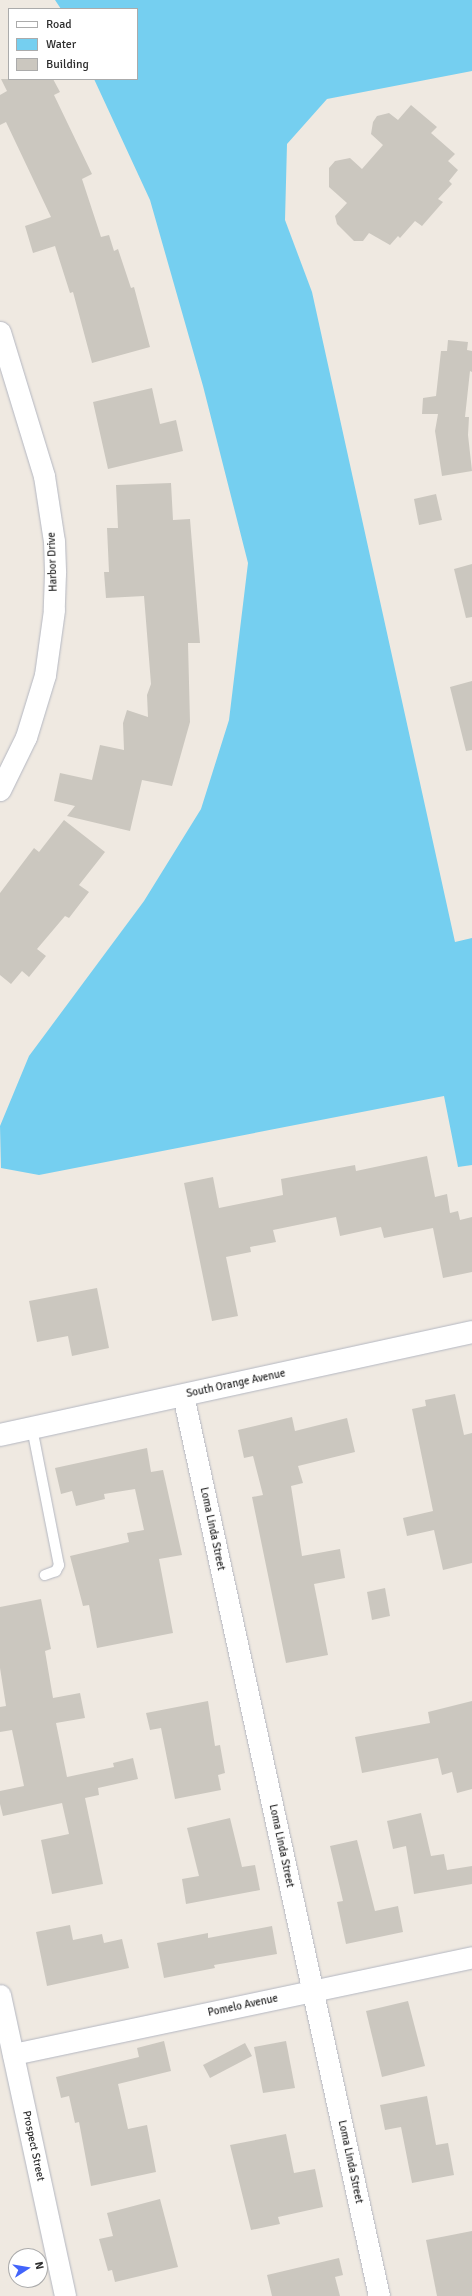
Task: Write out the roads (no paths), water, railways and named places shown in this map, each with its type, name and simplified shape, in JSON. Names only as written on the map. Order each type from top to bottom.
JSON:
[{"type":"street","name":"Harbor Drive","points":[[0,332],[44,476],[54,541],[55,573],[54,610],[45,675],[26,737],[0,790]]},
{"type":"street","name":"South Orange Avenue","points":[[0,1435],[472,1332]]},
{"type":"street","name":"Loma Linda Street","points":[[183,1395],[379,2296]]},
{"type":"street","name":"Pomelo Avenue","points":[[13,2054],[472,1957]]},
{"type":"street","name":"Prospect Street","points":[[0,1995],[65,2296]]},
{"type":"lane","points":[[32,1428],[59,1565],[56,1571],[45,1575]]},
{"type":"water","points":[[55,0],[472,0],[472,71],[327,99],[287,144],[285,220],[312,292],[455,942],[472,938],[472,1165],[458,1167],[444,1096],[39,1175],[1,1168],[0,1126],[29,1056],[144,901],[201,809],[229,720],[248,563],[203,386],[150,200],[94,80],[138,80],[138,8],[60,8]]}]
